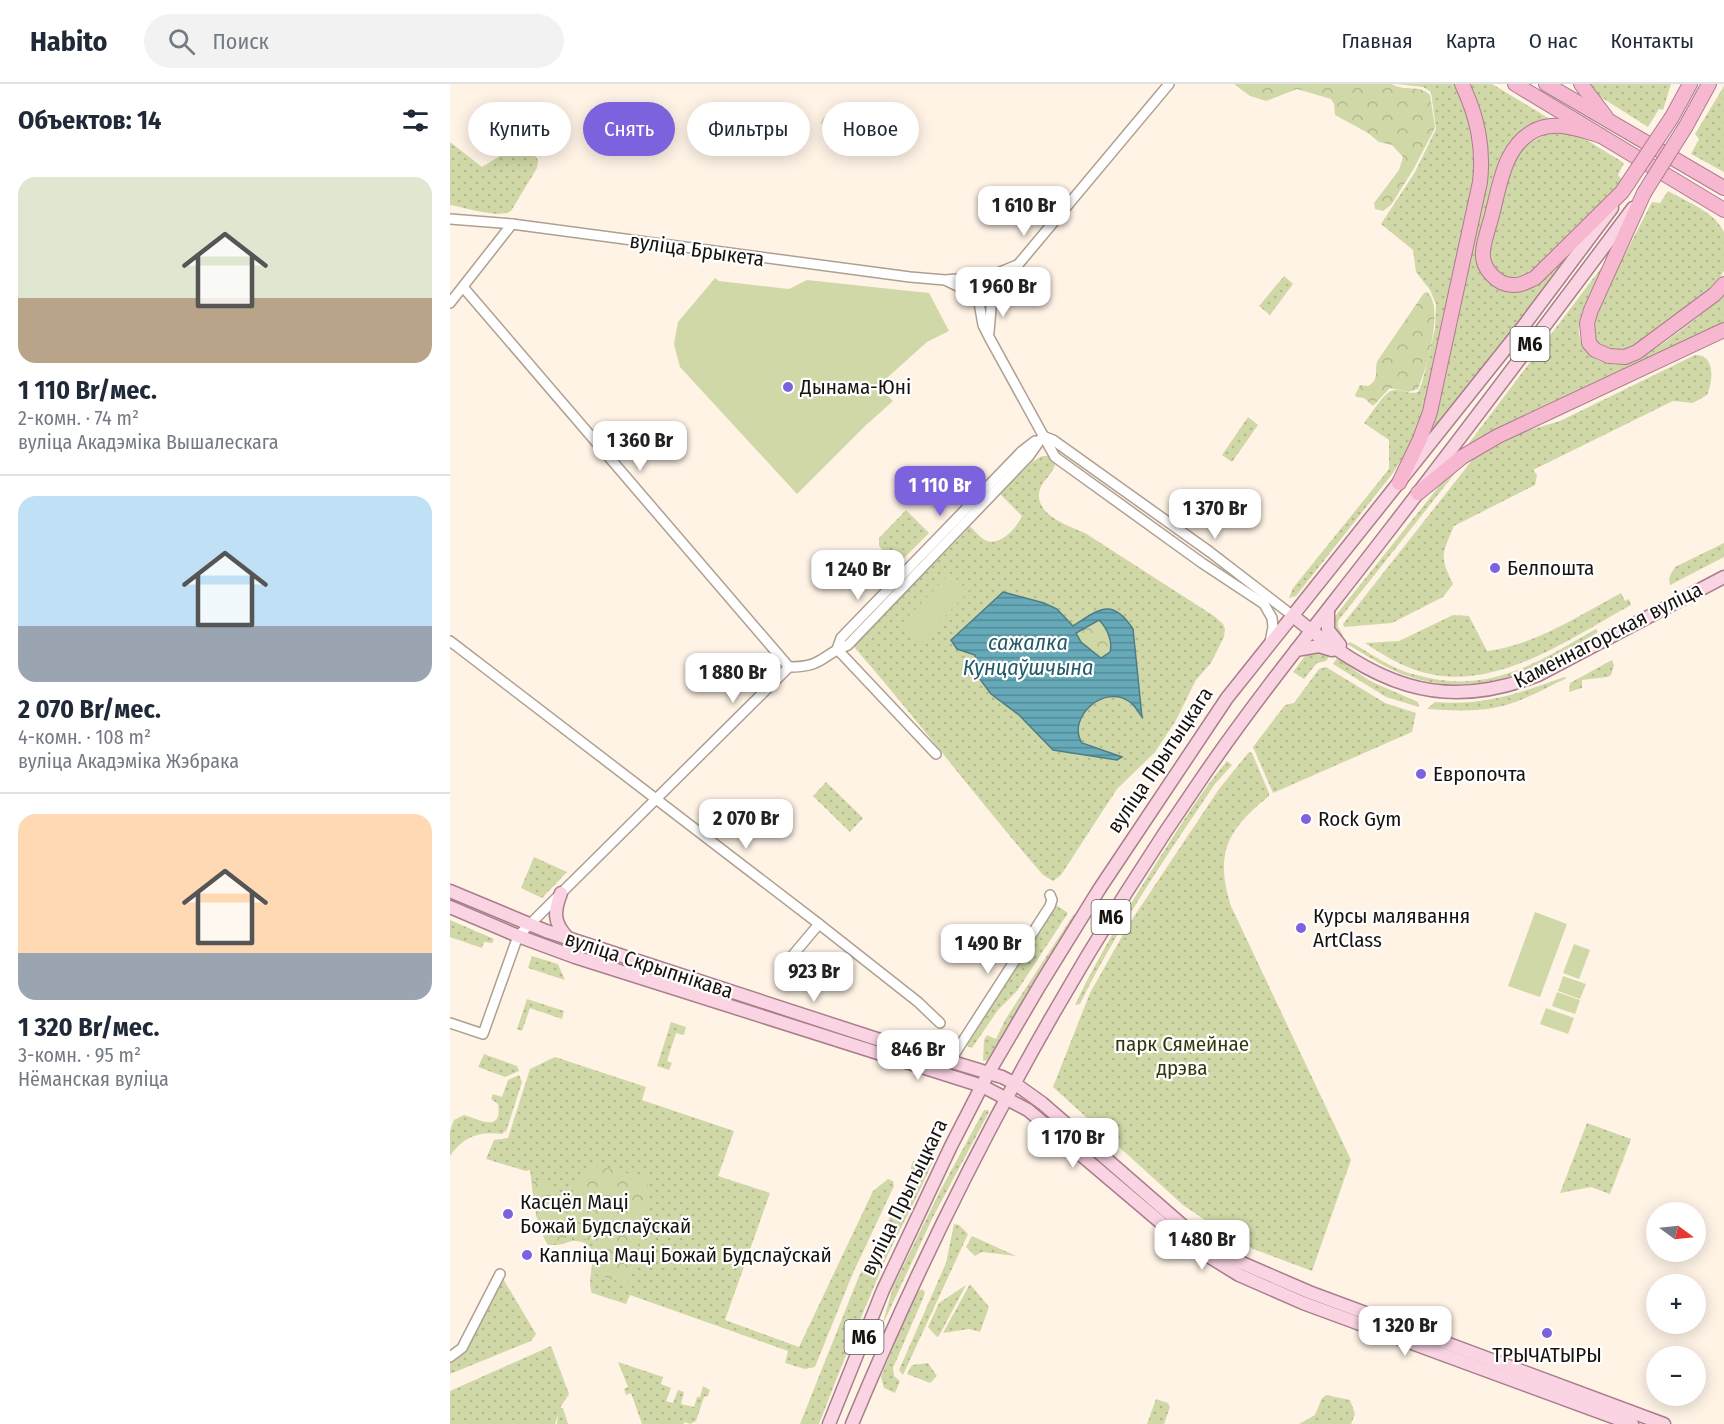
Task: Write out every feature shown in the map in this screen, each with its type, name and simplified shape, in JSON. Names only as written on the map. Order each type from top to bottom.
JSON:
[{"type":"highway","points":[[1399,483],[1430,412],[1480,182],[1482,148],[1479,131],[1462,84]]},
{"type":"highway","points":[[1515,84],[1724,210]]},
{"type":"highway","points":[[1546,84],[1724,188]]},
{"type":"highway","points":[[1581,84],[1611,123]]},
{"type":"highway","points":[[1672,117],[1678,84]]},
{"type":"highway","name":"М6","points":[[1625,187],[1672,117],[1690,84]]},
{"type":"highway","name":"М6","points":[[1644,195],[1697,108],[1708,84]]},
{"type":"highway","points":[[1697,108],[1715,84]]},
{"type":"highway","points":[[1601,136],[1581,130],[1548,126],[1537,130],[1519,143],[1506,165],[1482,253],[1486,268],[1498,281],[1515,286],[1535,278],[1625,187]]},
{"type":"highway","points":[[1709,179],[1724,182]]},
{"type":"highway","points":[[1644,195],[1591,310],[1587,332],[1589,343],[1595,350],[1616,357],[1637,352],[1715,294],[1724,284]]},
{"type":"highway","points":[[1702,197],[1724,219]]},
{"type":"highway","points":[[1418,493],[1462,457],[1498,436],[1724,330]]},
{"type":"main road","name":"вуліца Прытыцкага","points":[[829,1424],[883,1290],[933,1182],[989,1072],[1100,888],[1227,698],[1522,328],[1594,234],[1625,187]]},
{"type":"main road","name":"М6","points":[[852,1424],[912,1286],[1014,1083],[1105,927],[1191,794],[1253,706],[1644,195]]},
{"type":"main road","name":"Каменнагорская вуліца","points":[[1355,660],[1395,681],[1425,690],[1456,693],[1497,689],[1563,663],[1665,606],[1724,577]]},
{"type":"main road","points":[[1328,608],[1327,625],[1331,635],[1355,660]]},
{"type":"main road","points":[[1293,616],[1355,660]]},
{"type":"main road","points":[[1296,650],[1323,646],[1355,660]]},
{"type":"main road","name":"вуліца Скрыпнікава","points":[[450,891],[529,925],[886,1042],[989,1072],[1014,1083],[1042,1103],[1189,1231],[1242,1263],[1309,1292],[1664,1424]]},
{"type":"main road","points":[[561,893],[555,907],[555,918],[558,927],[568,938]]},
{"type":"main road","name":"вуліца Скрыпнікава","points":[[450,907],[518,936],[674,989],[785,1022],[982,1086],[1028,1110],[1179,1238],[1198,1252],[1239,1275],[1304,1303],[1632,1424]]},
{"type":"street","name":"вуліца Брыкета","points":[[994,294],[1169,84]]},
{"type":"street","name":"вуліца Брыкета","points":[[450,219],[512,224],[784,261],[945,280],[984,277],[1019,264]]},
{"type":"street","points":[[450,303],[512,224]]},
{"type":"street","points":[[989,337],[995,282],[984,277],[973,287],[983,325],[989,337],[1055,457],[1268,609],[1273,627],[1267,648]]},
{"type":"street","name":"вуліца Брыкета","points":[[945,280],[977,296]]},
{"type":"street","points":[[463,287],[789,667]]},
{"type":"street","points":[[977,296],[985,300],[994,294]]},
{"type":"street","points":[[1043,435],[1210,552],[1293,616]]},
{"type":"street","points":[[450,1023],[483,1034],[518,936],[789,667],[805,667],[815,664],[837,649],[848,645],[1029,456],[1043,435]]},
{"type":"street","points":[[1112,498],[1120,488]]},
{"type":"street","points":[[1202,563],[1210,552]]},
{"type":"street","points":[[450,641],[819,924],[918,1002],[940,1023]]},
{"type":"street","points":[[837,649],[936,754]]},
{"type":"street","points":[[950,1061],[1050,906],[1050,895]]},
{"type":"street","points":[[786,962],[819,924]]},
{"type":"street","points":[[450,1357],[462,1348],[500,1274]]},
{"type":"green space","points":[[1234,84],[1392,84],[1402,88],[1422,90],[1430,95],[1435,127],[1413,170],[1391,205],[1383,211],[1375,209],[1374,203],[1399,170],[1403,157],[1392,145],[1379,142],[1368,133],[1335,115],[1331,99],[1297,89],[1266,101],[1250,96]]},
{"type":"green space","points":[[1396,84],[1454,84],[1463,100],[1473,133],[1476,164],[1470,206],[1418,433],[1393,473],[1296,596],[1289,598],[1293,588],[1389,469],[1389,440],[1364,423],[1390,391],[1418,392],[1435,329],[1436,304],[1430,290],[1416,272],[1413,250],[1381,224],[1415,172],[1436,129],[1431,92],[1423,87]]},
{"type":"green space","points":[[1469,84],[1492,84],[1555,122],[1518,137],[1479,249],[1507,290],[1582,239],[1425,444],[1438,412],[1485,191],[1486,136],[1480,110]]},
{"type":"green space","points":[[1587,84],[1671,84],[1663,110],[1659,109],[1648,127],[1596,94]]},
{"type":"green space","points":[[1724,86],[1724,172],[1691,154],[1699,139],[1695,134]]},
{"type":"green space","points":[[1547,134],[1572,134],[1590,142],[1624,163],[1618,175],[1622,180],[1599,207],[1533,273],[1515,279],[1507,278],[1496,270],[1492,263],[1490,244],[1515,158],[1524,146]]},
{"type":"green space","points":[[450,142],[482,167],[500,156],[535,156],[538,160],[537,168],[511,211],[498,214],[450,205]]},
{"type":"green space","points":[[1668,191],[1707,213],[1720,225],[1724,232],[1724,271],[1715,284],[1634,347],[1623,352],[1611,352],[1600,346],[1594,338],[1593,329],[1601,301],[1652,202],[1660,203]]},
{"type":"green space","points":[[1607,260],[1585,305],[1579,324],[1583,346],[1597,360],[1620,365],[1639,359],[1706,311],[1724,295],[1724,325],[1466,447]]},
{"type":"green space","points":[[1284,276],[1293,284],[1270,315],[1259,306]]},
{"type":"green space","name":"Дынама-Юні","points":[[715,278],[719,281],[789,289],[807,280],[929,293],[949,331],[927,342],[878,386],[893,401],[797,494],[680,367],[674,344],[678,322]]},
{"type":"green space","points":[[1427,292],[1432,299],[1434,324],[1429,354],[1418,389],[1408,392],[1390,388],[1373,406],[1364,398],[1356,397],[1360,385],[1368,386],[1372,383],[1376,377],[1378,360],[1424,293]]},
{"type":"green space","points":[[1695,355],[1707,359],[1710,364],[1711,383],[1707,395],[1693,403],[1673,401],[1533,470],[1537,475],[1535,485],[1454,526],[1444,555],[1453,584],[1443,597],[1392,623],[1344,627],[1343,624],[1473,459],[1522,432],[1560,421]]},
{"type":"green space","points":[[1248,417],[1258,425],[1232,462],[1222,455]]},
{"type":"green space","points":[[1042,456],[1050,456],[1055,465],[1040,489],[1041,505],[1047,512],[1062,523],[1085,533],[1214,616],[1225,629],[1224,637],[1211,663],[1196,680],[1175,722],[1155,752],[1117,789],[1061,875],[1053,881],[1043,875],[1019,847],[855,648],[855,644],[966,531],[968,525],[983,539],[989,541],[1000,540],[1011,532],[1022,516],[1000,494],[1032,462]]},
{"type":"green space","points":[[1456,472],[1338,621],[1338,627],[1343,635],[1341,640],[1333,630],[1332,620],[1444,480]]},
{"type":"green space","points":[[906,510],[929,533],[897,565],[879,546],[879,538]]},
{"type":"green space","points":[[1724,543],[1724,557],[1670,585],[1669,578],[1675,567]]},
{"type":"green space","points":[[950,573],[969,591],[920,642],[901,624]]},
{"type":"green space","points":[[1621,593],[1625,601],[1629,599],[1631,605],[1538,656],[1487,673],[1461,677],[1425,673],[1398,663],[1365,643],[1399,641],[1453,615],[1469,616],[1487,651],[1505,648],[1556,628]]},
{"type":"green space","points":[[1099,620],[1105,627],[1111,643],[1110,652],[1101,658],[1081,642],[1076,633]]},
{"type":"green space","points":[[1596,629],[1598,632],[1527,670],[1478,683],[1453,684],[1426,681],[1399,673],[1347,644],[1350,642],[1388,664],[1411,674],[1453,681],[1475,681],[1496,677],[1536,662]]},
{"type":"green space","points":[[1313,650],[1331,654],[1326,661],[1317,663],[1304,679],[1293,672],[1305,656]]},
{"type":"green space","points":[[1337,658],[1370,681],[1418,702],[1419,707],[1386,697],[1333,664]]},
{"type":"green space","points":[[1612,660],[1614,665],[1611,675],[1582,680],[1582,688],[1569,692],[1570,683]]},
{"type":"green space","points":[[1326,667],[1385,703],[1416,713],[1412,732],[1273,793],[1253,747],[1285,705],[1294,703],[1319,669]]},
{"type":"green space","points":[[1567,678],[1522,700],[1503,706],[1468,710],[1427,709],[1435,702],[1469,702],[1501,697]]},
{"type":"green space","name":"парк Сямейнае дрэва","points":[[1249,752],[1252,753],[1269,796],[1234,831],[1225,857],[1226,887],[1231,906],[1351,1160],[1312,1271],[1240,1244],[1183,1205],[1053,1087],[1090,993],[1129,924],[1219,789]]},
{"type":"green space","points":[[1227,761],[1232,765],[1215,784],[1161,865],[1110,947],[1080,1004],[1075,1005],[1105,947],[1139,891],[1193,806]]},
{"type":"green space","points":[[826,782],[863,818],[850,832],[813,796]]},
{"type":"green space","points":[[534,857],[567,872],[542,898],[521,888]]},
{"type":"green space","points":[[1056,905],[1068,913],[1017,991],[998,1010],[972,1048],[967,1046]]},
{"type":"green space","points":[[1535,912],[1567,924],[1540,997],[1508,986]]},
{"type":"green space","points":[[1074,914],[1077,917],[991,1057],[983,1061],[984,1040],[987,1035],[996,1039],[1005,1020]]},
{"type":"green space","points":[[450,920],[494,939],[492,943],[484,942],[482,948],[450,937]]},
{"type":"green space","points":[[1574,944],[1590,950],[1579,979],[1563,973]]},
{"type":"green space","points":[[532,956],[558,964],[565,980],[528,968]]},
{"type":"green space","points":[[1563,976],[1586,984],[1580,999],[1558,991]]},
{"type":"green space","points":[[1557,992],[1580,1000],[1575,1014],[1552,1006]]},
{"type":"green space","points":[[527,999],[564,1011],[562,1019],[530,1008],[522,1031],[517,1029]]},
{"type":"green space","points":[[1546,1008],[1574,1018],[1568,1034],[1540,1024]]},
{"type":"green space","points":[[671,1022],[686,1027],[684,1035],[676,1033],[667,1061],[672,1063],[669,1070],[657,1066]]},
{"type":"green space","points":[[484,1054],[517,1066],[519,1071],[505,1077],[478,1067]]},
{"type":"green space","points":[[555,1057],[646,1087],[642,1100],[734,1131],[718,1176],[770,1193],[725,1320],[799,1347],[873,1191],[888,1179],[893,1181],[894,1186],[853,1273],[815,1367],[805,1369],[785,1363],[788,1351],[630,1295],[626,1304],[592,1293],[590,1248],[585,1243],[574,1241],[548,1245],[537,1217],[530,1170],[526,1171],[486,1159],[494,1140],[508,1138],[530,1069]]},
{"type":"green space","points":[[519,1075],[522,1082],[506,1132],[473,1136],[455,1149],[450,1156],[450,1131],[454,1120],[464,1115],[493,1122],[499,1113],[498,1104],[491,1099],[493,1094],[502,1097],[508,1080]]},
{"type":"green space","points":[[984,1110],[989,1112],[933,1217],[882,1326],[893,1287],[940,1191]]},
{"type":"green space","points":[[1587,1123],[1631,1139],[1610,1194],[1591,1187],[1560,1193]]},
{"type":"green space","points":[[935,1155],[884,1263],[819,1424],[800,1424],[859,1276],[904,1190],[913,1161],[926,1161]]},
{"type":"green space","points":[[588,1164],[648,1178],[648,1209],[627,1284],[597,1275],[598,1243],[570,1235],[548,1245],[538,1222],[532,1181],[546,1181],[569,1198]]},
{"type":"green space","points":[[954,1224],[959,1225],[968,1234],[903,1375],[899,1370],[946,1263]]},
{"type":"green space","points":[[972,1236],[1016,1256],[982,1252],[975,1256],[966,1247]]},
{"type":"green space","points":[[502,1277],[536,1334],[531,1341],[450,1374],[450,1359],[458,1358]]},
{"type":"green space","points":[[970,1284],[989,1307],[980,1332],[969,1329],[943,1333]]},
{"type":"green space","points":[[966,1285],[937,1337],[928,1327],[939,1303]]},
{"type":"green space","points":[[922,1289],[925,1292],[924,1296],[893,1368],[894,1376],[900,1381],[895,1393],[884,1388],[881,1377],[915,1294]]},
{"type":"green space","points":[[551,1346],[569,1394],[560,1408],[563,1408],[568,1424],[557,1424],[558,1415],[555,1424],[450,1424],[450,1391]]},
{"type":"green space","points":[[618,1362],[663,1377],[661,1384],[671,1388],[666,1401],[673,1403],[678,1390],[684,1392],[681,1404],[694,1407],[703,1386],[710,1390],[708,1396],[704,1397],[696,1421],[690,1424],[685,1422],[683,1424],[642,1424],[631,1393],[626,1395],[624,1389],[628,1387]]},
{"type":"green space","points":[[928,1363],[937,1376],[930,1383],[907,1374],[912,1365]]},
{"type":"green space","points":[[1326,1395],[1350,1400],[1355,1414],[1351,1424],[1299,1424],[1315,1415],[1322,1398]]},
{"type":"green space","points":[[1156,1399],[1168,1403],[1170,1407],[1164,1424],[1147,1424]]},
{"type":"water","name":"сажалка Кунцаўшчына","points":[[1003,592],[1044,603],[1057,609],[1073,626],[1097,611],[1111,609],[1118,612],[1133,629],[1142,717],[1130,702],[1120,697],[1109,697],[1099,700],[1083,714],[1078,733],[1082,743],[1122,757],[1117,760],[1053,750],[1019,715],[991,694],[979,678],[975,655],[957,649],[951,640]],"holes":[[[1099,620],[1109,635],[1111,648],[1110,652],[1101,658],[1081,642],[1076,633]]]},
{"type":"place","name":"Дынама-Юні","points":[[788,387]]},
{"type":"place","name":"Белпошта","points":[[1495,568]]},
{"type":"place","name":"Европочта","points":[[1421,774]]},
{"type":"place","name":"Rock Gym","points":[[1306,819]]},
{"type":"place","name":"Курсы малявання ArtClass","points":[[1301,928]]},
{"type":"place","name":"Касцёл Маці Божай Будслаўскай","points":[[508,1214]]},
{"type":"place","name":"Капліца Маці Божай Будслаўскай","points":[[527,1255]]},
{"type":"place","name":"ТРЫЧАТЫРЫ","points":[[1547,1333]]}]
